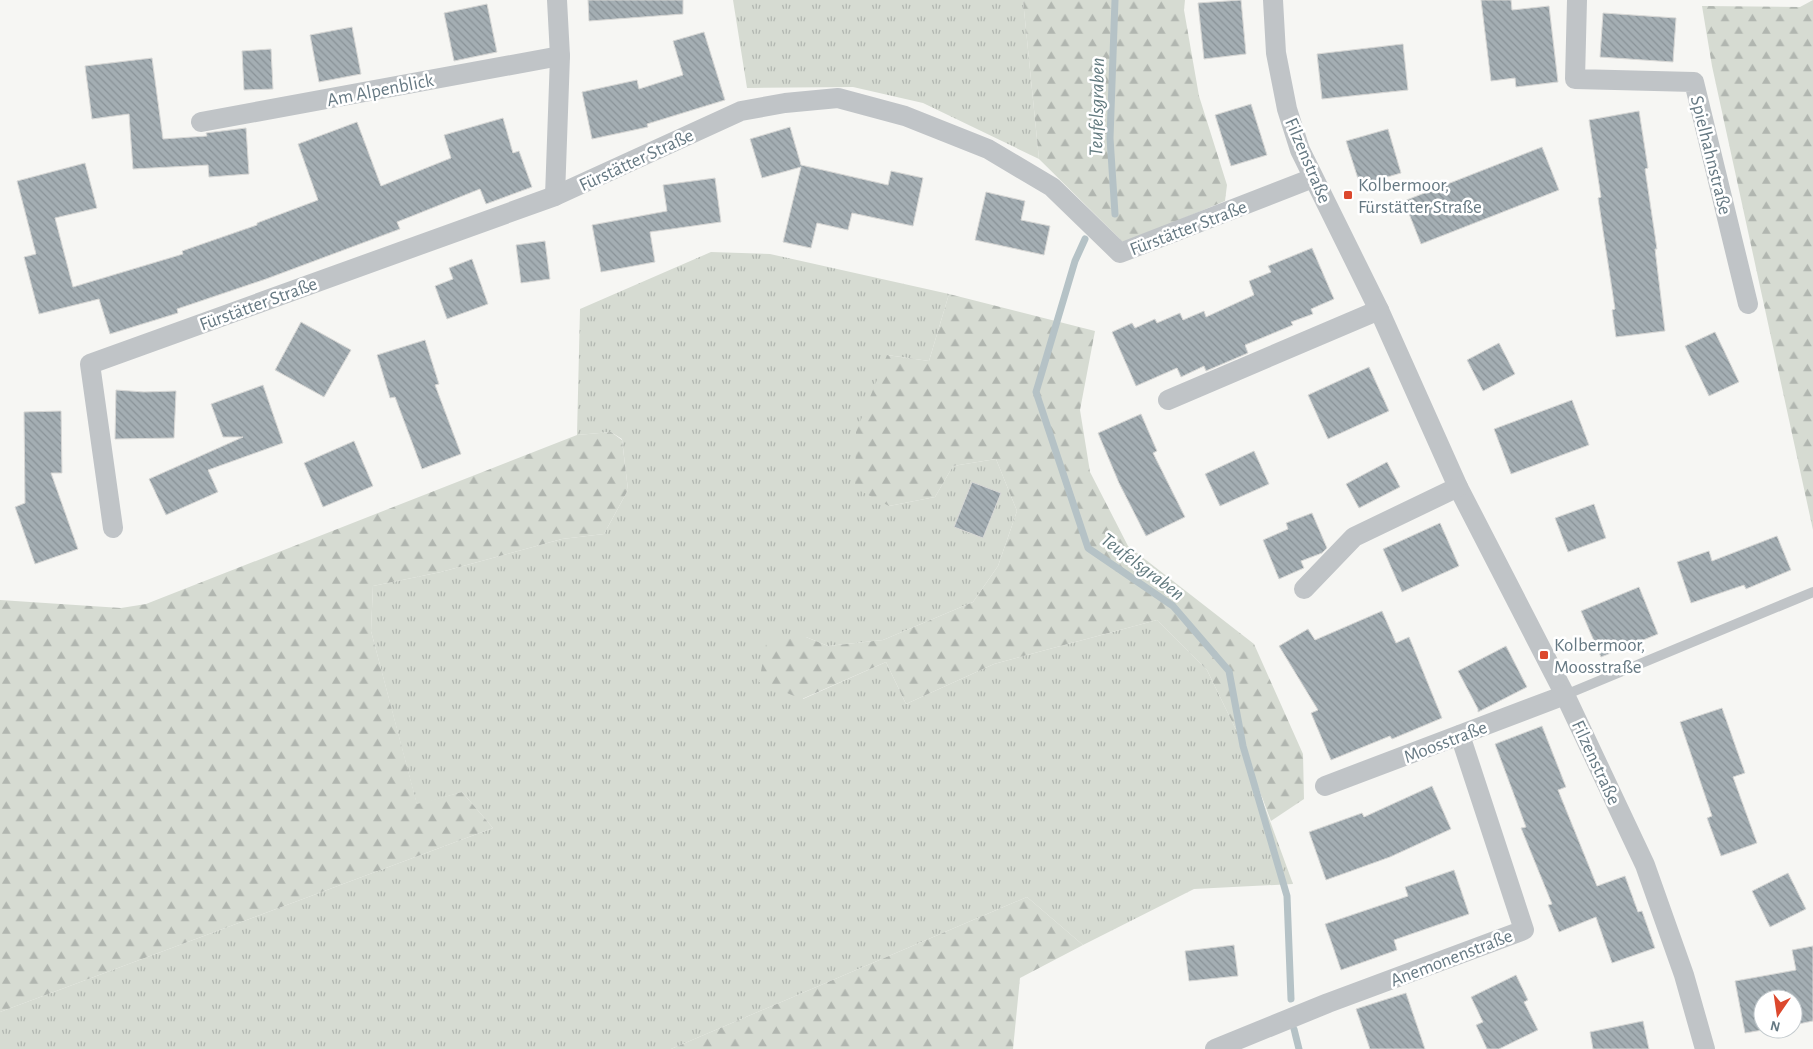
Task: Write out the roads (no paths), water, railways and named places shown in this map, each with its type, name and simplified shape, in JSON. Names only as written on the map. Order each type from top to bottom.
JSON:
[{"type":"street","points":[[555,196],[560,56],[556,0]]},
{"type":"street","name":"Filzenstraße","points":[[1273,0],[1276,53],[1287,109],[1300,150],[1379,310],[1458,486],[1565,695],[1645,866],[1684,975],[1705,1049]]},
{"type":"street","name":"Spielhahnstraße","points":[[1577,0],[1575,79],[1694,82],[1748,304]]},
{"type":"street","name":"Am Alpenblick","points":[[201,122],[560,56]]},
{"type":"street","name":"Fürstätter Straße","points":[[113,528],[90,364],[555,196],[741,111],[785,103],[838,98],[905,116],[988,149],[1052,187],[1120,253],[1313,178]]},
{"type":"street","points":[[1168,400],[1379,310]]},
{"type":"street","points":[[1304,589],[1354,537],[1458,486]]},
{"type":"street","name":"Moosstraße","points":[[1324,786],[1565,695]]},
{"type":"street","name":"Anemonenstraße","points":[[1216,1049],[1328,1003],[1524,930],[1460,735]]},
{"type":"lane","points":[[1565,695],[1813,592]]},
{"type":"waterway","name":"Teufelsgraben","points":[[1115,0],[1110,138],[1115,214]]},
{"type":"waterway","name":"Teufelsgraben","points":[[1085,239],[1075,261],[1036,392],[1088,548],[1173,606],[1229,671],[1243,746],[1287,896],[1291,999]]},
{"type":"waterway","name":"Teufelsgraben","points":[[1294,1029],[1299,1049]]},
{"type":"place","name":"Kolbermoor, Fürstätter Straße","points":[[1348,195]]},
{"type":"place","name":"Kolbermoor, Moosstraße","points":[[1544,655]]}]
